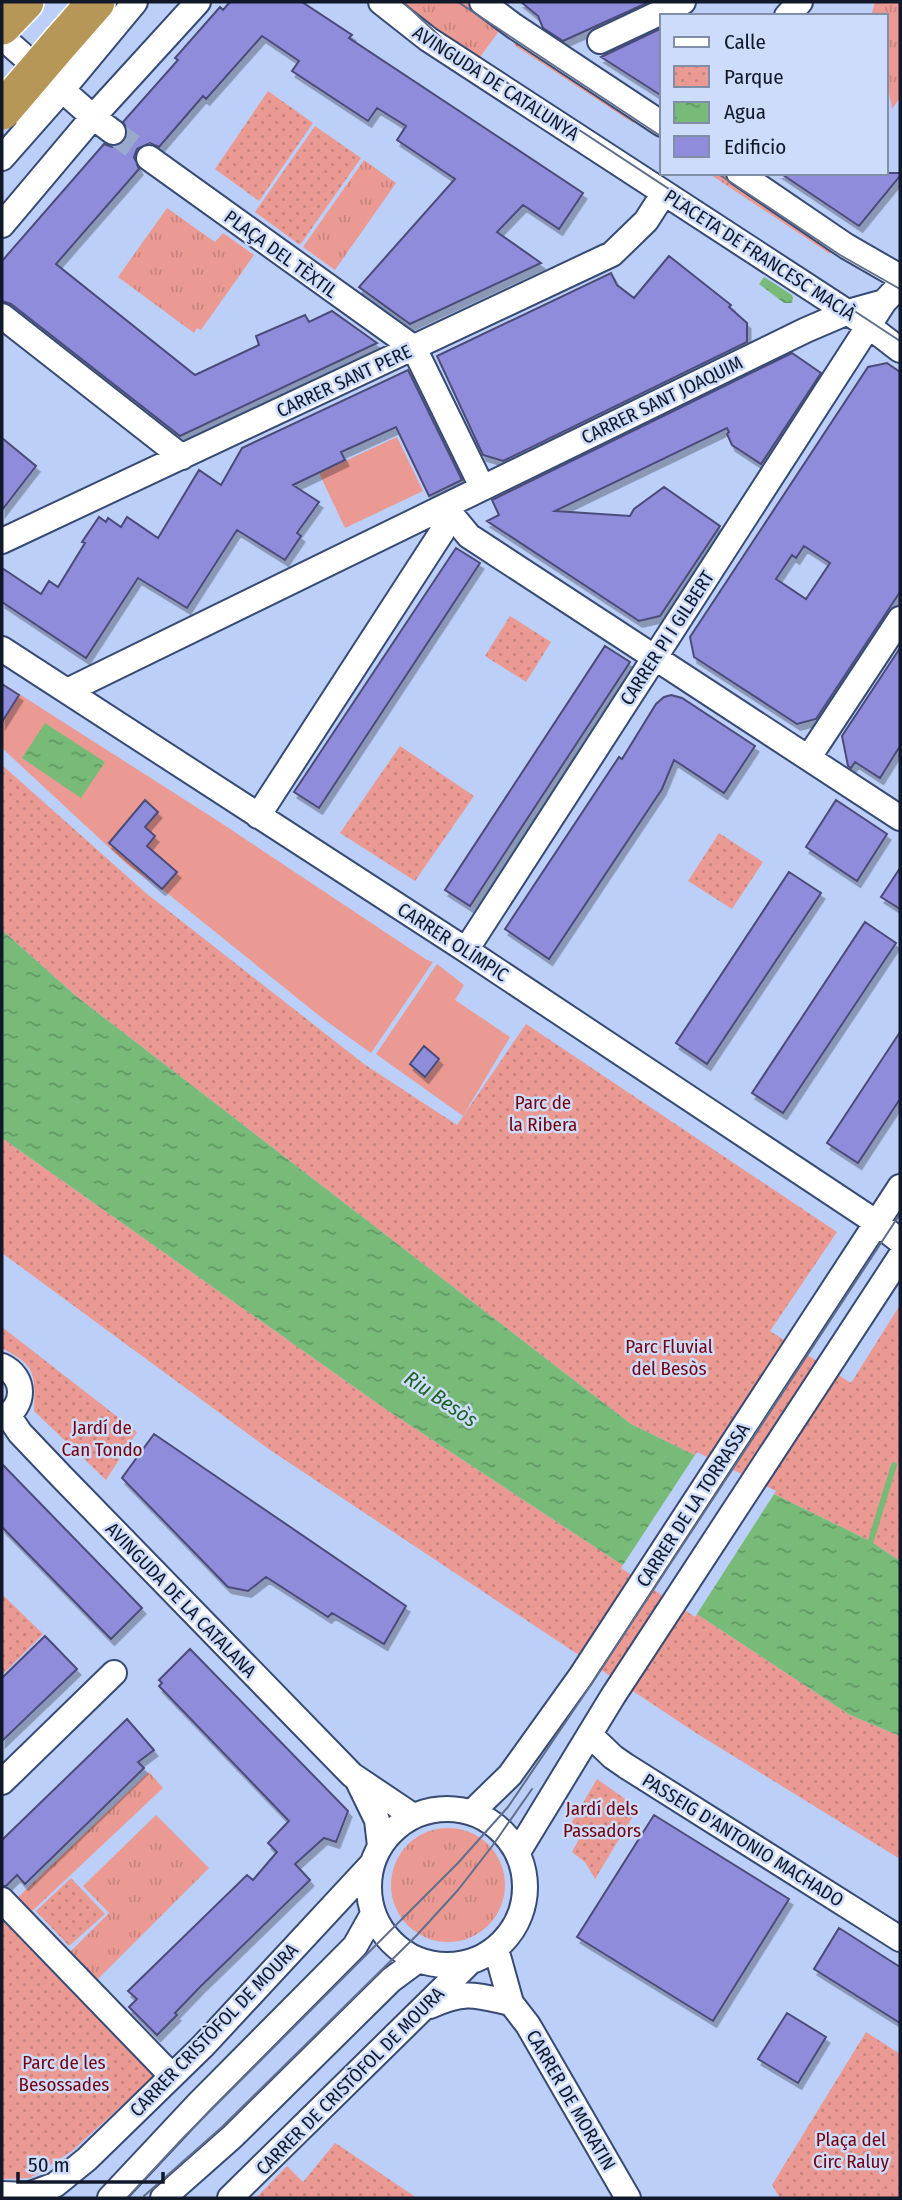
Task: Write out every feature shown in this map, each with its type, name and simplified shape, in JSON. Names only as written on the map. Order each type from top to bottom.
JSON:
[{"type":"highway","points":[[2,26],[25,2]]},
{"type":"highway","points":[[2,111],[96,2]]},
{"type":"street","points":[[2,158],[135,2]]},
{"type":"street","points":[[2,225],[89,121],[198,2]]},
{"type":"street","name":"AVINGUDA DE CATALUNYA","points":[[381,2],[428,39],[615,161]]},
{"type":"street","points":[[482,2],[660,123]]},
{"type":"street","points":[[600,41],[683,2]]},
{"type":"street","points":[[2,37],[58,95]]},
{"type":"street","points":[[2,50],[89,121],[113,132]]},
{"type":"street","name":"PLAÇA DEL TÈXTIL","points":[[149,158],[414,348]]},
{"type":"street","name":"PLACETA DE FRANCESC MACIÀ","points":[[615,161],[870,327],[900,350]]},
{"type":"street","points":[[742,175],[846,246],[900,277]]},
{"type":"street","name":"CARRER SANT PERE","points":[[2,541],[612,254],[646,221],[664,193]]},
{"type":"street","name":"CARRER SANT JOAQUIM","points":[[67,691],[806,330],[892,294]]},
{"type":"street","name":"CARRER PI I GILBERT","points":[[466,950],[655,655],[892,294]]},
{"type":"street","points":[[2,316],[182,457]]},
{"type":"street","points":[[414,348],[482,487]]},
{"type":"street","points":[[445,507],[469,536],[655,655],[900,818]]},
{"type":"street","points":[[258,816],[442,532],[445,507]]},
{"type":"street","points":[[809,757],[900,619]]},
{"type":"street","name":"CARRER OLÍMPIC","points":[[2,649],[466,950],[877,1223],[900,1241]]},
{"type":"street","name":"CARRER DE LA TORRASSA","points":[[472,1812],[510,1775],[581,1676],[900,1187]]},
{"type":"street","name":"CARRER DE LA TORRASSA","points":[[518,1852],[613,1696],[900,1257]]},
{"type":"street","points":[[2,1366],[13,1373],[21,1390],[15,1408],[5,1417]]},
{"type":"street","name":"AVINGUDA DE LA CATALANA","points":[[5,1417],[358,1781],[413,1816]]},
{"type":"street","points":[[2,1782],[114,1673]]},
{"type":"street","name":"PASSEIG D'ANTONIO MACHADO","points":[[590,1735],[612,1757],[900,1940]]},
{"type":"street","name":"AVINGUDA DE LA CATALANA","points":[[358,1781],[377,1820],[376,1855]]},
{"type":"street","points":[[450,1808],[472,1812],[491,1821],[507,1834],[518,1852],[526,1883],[522,1915],[511,1934],[496,1949],[468,1963],[443,1966],[418,1960],[399,1949],[386,1936],[373,1914],[368,1889],[376,1855],[391,1832],[413,1816],[450,1808]]},
{"type":"street","name":"CARRER CRISTÒFOL DE MOURA","points":[[5,2195],[28,2195],[55,2185],[87,2159],[203,2046],[376,1855]]},
{"type":"street","points":[[2,1900],[172,2076]]},
{"type":"street","points":[[110,2198],[199,2103],[355,1946],[373,1914]]},
{"type":"street","name":"CARRER DE MORATIN","points":[[496,1949],[511,2003],[528,2025],[628,2198]]},
{"type":"street","name":"CARRER DE CRISTÒFOL DE MOURA","points":[[163,2198],[232,2137],[390,1980],[418,1960]]},
{"type":"street","name":"CARRER DE CRISTÒFOL DE MOURA","points":[[230,2198],[468,1963]]},
{"type":"street","points":[[420,2011],[446,1999],[468,1994],[511,2003]]},
{"type":"green space","points":[[391,2],[466,2],[502,27],[475,64]]},
{"type":"green space","points":[[875,2],[900,2],[900,98],[892,109],[888,87],[888,14],[872,14]]},
{"type":"green space","points":[[519,38],[638,117],[633,123],[514,45]]},
{"type":"green space","points":[[268,91],[313,123],[259,201],[215,169]]},
{"type":"green space","points":[[315,126],[361,158],[300,245],[255,212]]},
{"type":"green space","points":[[364,160],[396,183],[335,270],[303,247]]},
{"type":"green space","points":[[711,175],[728,175],[835,246],[830,254]]},
{"type":"green space","points":[[167,208],[215,242],[223,233],[254,255],[201,330],[197,328],[194,333],[118,277]]},
{"type":"green space","points":[[397,437],[423,491],[345,528],[319,473]]},
{"type":"green space","points":[[510,616],[551,642],[526,682],[485,656]]},
{"type":"green space","points":[[2,683],[433,962],[371,1053],[322,1018],[162,889],[129,866],[2,748]]},
{"type":"green space","points":[[400,746],[474,796],[415,881],[340,833]]},
{"type":"green space","name":"Parc Fluvial del Besòs","points":[[2,765],[147,894],[364,1064],[457,1125],[526,1024],[837,1232],[770,1331],[851,1383],[900,1305],[900,1561],[870,1541],[631,1424],[76,996],[2,930]]},
{"type":"green space","points":[[719,833],[763,862],[732,909],[688,881]]},
{"type":"green space","points":[[437,964],[464,985],[455,1000],[510,1037],[463,1116],[376,1054]]},
{"type":"green space","points":[[2,1138],[384,1408],[850,1715],[900,1736],[900,1859],[696,1733],[270,1450],[2,1253]]},
{"type":"green space","name":"Jardí de Can Tondo","points":[[2,1327],[137,1432],[106,1480],[34,1411],[32,1372],[22,1360],[2,1348]]},
{"type":"green space","points":[[2,1594],[43,1634],[2,1675]]},
{"type":"green space","points":[[149,1772],[163,1788],[28,1915],[14,1901]]},
{"type":"green space","name":"Jardí dels Passadors","points":[[597,1779],[638,1808],[595,1879],[585,1862],[572,1852],[579,1839],[567,1830]]},
{"type":"green space","points":[[156,1815],[209,1868],[94,1983],[67,1955],[109,1913],[83,1886]]},
{"type":"green space","points":[[448,1828],[470,1832],[488,1845],[501,1863],[505,1885],[501,1907],[488,1925],[470,1938],[448,1942],[426,1938],[408,1925],[395,1907],[391,1885],[395,1863],[408,1845],[426,1832]]},
{"type":"green space","points":[[71,1878],[105,1914],[69,1946],[36,1911]]},
{"type":"green space","name":"Parc de les Besossades","points":[[2,1916],[154,2076],[72,2151],[30,2178],[2,2179]]},
{"type":"green space","name":"Plaça del Circ Raluy","points":[[866,2032],[900,2054],[900,2198],[780,2198],[772,2185]]},
{"type":"green space","points":[[335,2143],[417,2198],[256,2198],[287,2166],[303,2182]]},
{"type":"water","points":[[764,277],[792,295],[792,303],[784,303],[759,284]]},
{"type":"water","points":[[45,723],[105,762],[81,798],[22,758]]},
{"type":"water","name":"Riu Besòs","points":[[2,930],[76,996],[631,1424],[870,1541],[900,1561],[900,1736],[850,1715],[384,1408],[2,1138]]},
{"type":"pier","points":[[697,1452],[776,1491],[695,1617],[621,1568]]},
{"type":"building","points":[[230,2],[302,2],[352,35],[349,38],[583,193],[559,229],[523,205],[497,232],[541,263],[410,324],[359,287],[455,179],[397,140],[406,126],[377,108],[368,121],[292,71],[299,61],[262,36],[206,99],[203,96],[159,147],[150,143],[137,149],[134,157],[139,169],[56,264],[195,375],[259,345],[256,336],[305,315],[309,322],[332,311],[377,343],[180,436],[11,304],[2,301],[2,261],[104,144],[112,147],[124,141],[128,133],[123,122],[220,7],[223,10]]},
{"type":"building","points":[[521,2],[649,2],[563,41],[543,28],[538,16]]},
{"type":"building","points":[[660,29],[660,95],[601,57]]},
{"type":"building","points":[[900,173],[859,226],[783,175]]},
{"type":"building","points":[[669,256],[731,305],[729,307],[747,323],[747,342],[503,461],[483,455],[437,356],[611,273],[617,285],[634,298]]},
{"type":"building","points":[[792,353],[821,373],[761,464],[732,445],[727,428],[555,511],[630,516],[634,509],[664,487],[720,526],[660,616],[639,621],[487,521],[499,515],[492,500]]},
{"type":"building","points":[[887,363],[900,372],[900,592],[816,719],[797,724],[694,657],[690,637],[868,367]],"holes":[[[804,546],[830,563],[806,599],[776,579],[792,555],[796,558]]]},
{"type":"building","points":[[408,370],[462,480],[429,496],[396,427],[341,452],[345,460],[293,485],[319,502],[297,533],[301,536],[285,560],[237,530],[187,608],[138,578],[86,658],[2,602],[2,568],[41,594],[49,581],[58,587],[99,517],[106,522],[108,518],[121,527],[127,517],[158,538],[199,470],[221,485],[242,448]]},
{"type":"building","points":[[2,438],[36,466],[2,510]]},
{"type":"building","points":[[456,548],[480,563],[319,808],[294,792]]},
{"type":"building","points":[[605,646],[630,662],[470,906],[445,890]]},
{"type":"building","points":[[900,648],[900,746],[880,778],[855,762],[851,768],[848,766],[842,736]]},
{"type":"building","points":[[2,684],[19,695],[2,722]]},
{"type":"building","points":[[671,695],[682,698],[755,746],[724,793],[674,760],[662,789],[549,959],[505,929],[619,757],[622,759],[656,704]]},
{"type":"building","points":[[145,800],[158,812],[145,827],[155,836],[147,846],[177,872],[162,889],[109,843]]},
{"type":"building","points":[[836,800],[887,834],[857,881],[806,847]]},
{"type":"building","points":[[900,868],[900,909],[881,897]]},
{"type":"building","points":[[789,872],[821,893],[707,1064],[676,1043]]},
{"type":"building","points":[[865,922],[896,943],[783,1113],[752,1093]]},
{"type":"building","points":[[900,1032],[900,1099],[858,1163],[827,1143]]},
{"type":"building","points":[[424,1046],[439,1059],[425,1077],[410,1064]]},
{"type":"building","points":[[154,1434],[406,1606],[384,1644],[332,1613],[328,1617],[266,1577],[248,1591],[228,1587],[122,1478]]},
{"type":"building","points":[[2,1464],[142,1608],[111,1639],[2,1527]]},
{"type":"building","points":[[45,1636],[77,1669],[2,1741],[2,1678]]},
{"type":"building","points":[[190,1649],[348,1811],[336,1842],[324,1838],[295,1864],[310,1880],[200,1987],[157,2035],[129,2007],[137,1999],[128,1991],[247,1875],[253,1880],[277,1852],[268,1843],[289,1821],[159,1686],[162,1683],[159,1680]]},
{"type":"building","points":[[127,1719],[154,1750],[138,1762],[144,1768],[25,1884],[17,1875],[6,1886],[2,1886],[2,1840]]},
{"type":"building","points":[[654,1815],[789,1899],[713,2021],[577,1937]]},
{"type":"building","points":[[839,1928],[900,1967],[900,2023],[814,1969]]},
{"type":"building","points":[[787,2013],[826,2037],[798,2083],[758,2059]]},
{"type":"waterway","points":[[869,1547],[894,1465]]},
{"type":"tunnel","points":[[113,132],[149,158]]},
{"type":"tram line","points":[[403,2],[447,43],[900,341]]},
{"type":"tram line","points":[[458,2],[660,136]]},
{"type":"tram line","points":[[720,175],[840,255],[900,289]]},
{"type":"tram line","points":[[127,2198],[184,2137],[458,1863],[508,1807],[900,1214]]},
{"type":"tram line","points":[[144,2196],[222,2127],[417,1935],[458,1890],[532,1789]]},
{"type":"park label","name":"Parc de la Ribera","points":[[543,1113]]}]
